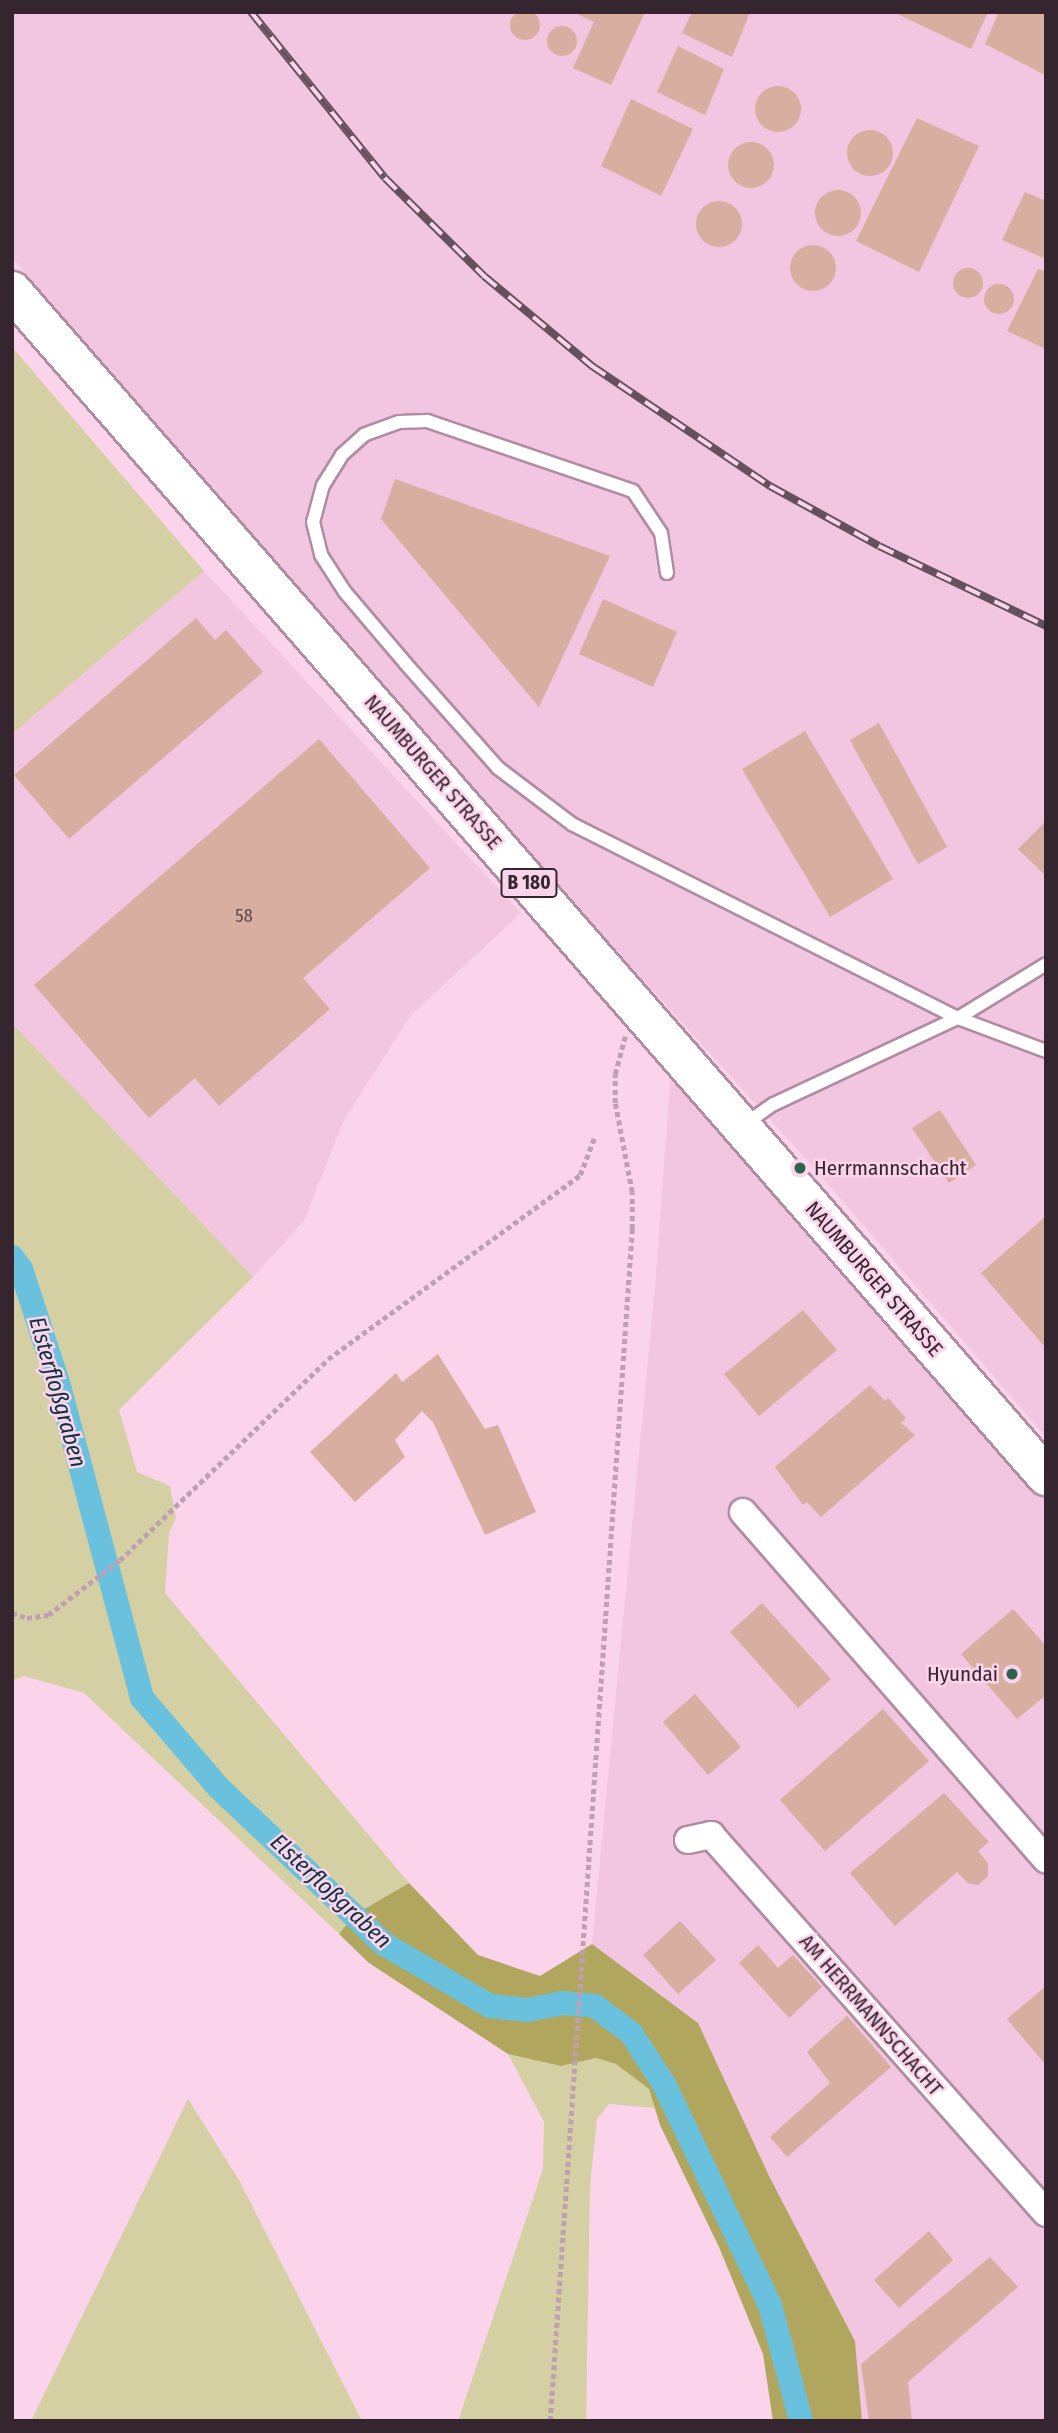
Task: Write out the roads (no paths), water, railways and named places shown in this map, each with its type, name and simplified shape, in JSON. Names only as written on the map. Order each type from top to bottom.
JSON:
[{"type":"main road","name":"NAUMBURGER STRASSE","points":[[12,291],[1046,1476]]},
{"type":"street","points":[[743,1512],[1046,1859]]},
{"type":"street","name":"AM HERRMANNSCHACHT","points":[[688,1840],[711,1835],[1046,2213]]},
{"type":"lane","points":[[667,573],[661,533],[633,491],[427,421],[399,422],[364,435],[342,455],[323,485],[313,522],[321,555],[345,592],[498,768],[572,824],[615,849],[958,1018],[1046,1051]]},
{"type":"lane","points":[[742,1126],[774,1104],[958,1018],[1046,964]]},
{"type":"waterway","name":"Elsterfloßgraben","points":[[12,1257],[21,1269],[59,1386],[142,1698],[219,1788],[384,1944],[490,2006],[527,2010],[562,2003],[595,2006],[631,2033],[664,2084],[770,2305],[801,2421]]},
{"type":"railway","points":[[251,12],[385,178],[484,276],[592,366],[770,486],[879,546],[1046,626]]},
{"type":"place","name":"Herrmannschacht","points":[[800,1168]]},
{"type":"place","name":"Hyundai","points":[[1012,1674]]}]
